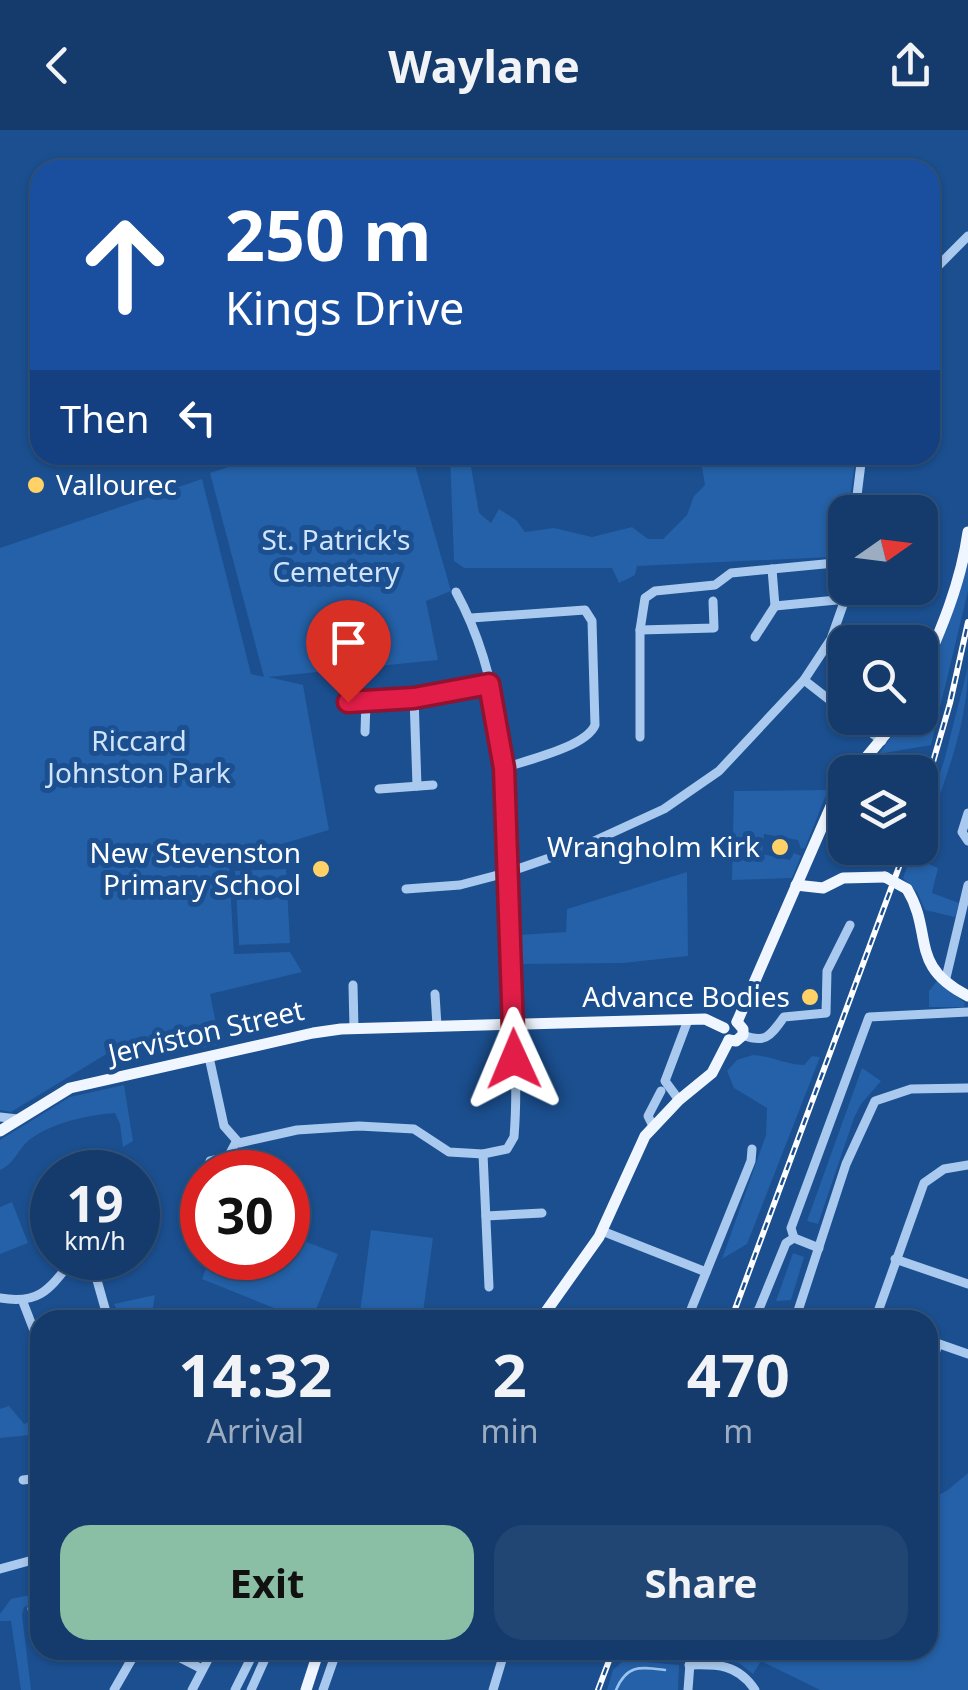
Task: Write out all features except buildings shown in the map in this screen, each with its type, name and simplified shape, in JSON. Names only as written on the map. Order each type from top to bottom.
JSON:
[{"type":"main road","points":[[938,632],[956,587],[968,532]]},
{"type":"main road","points":[[869,755],[886,735]]},
{"type":"main road","points":[[547,1310],[602,1231],[633,1157],[652,1126],[712,1073],[731,1021],[740,1028],[828,813]]},
{"type":"main road","points":[[796,886],[823,888],[843,878],[885,876],[907,889],[915,902],[930,966],[945,982],[968,996]]},
{"type":"main road","name":"Jerviston Street","points":[[0,1131],[70,1088],[313,1033],[705,1020],[727,1034]]},
{"type":"main road","points":[[306,1690],[316,1660]]},
{"type":"street","points":[[940,264],[968,236]]},
{"type":"street","points":[[858,495],[861,465]]},
{"type":"street","points":[[640,737],[640,630],[645,598],[655,591],[715,586],[731,573],[828,564]]},
{"type":"street","points":[[755,637],[776,606],[772,570]]},
{"type":"street","points":[[236,1142],[297,1130],[359,1126],[414,1129],[449,1152],[484,1154],[508,1149],[514,1137],[510,872],[504,768],[489,684],[471,618],[456,592]]},
{"type":"street","points":[[776,606],[828,597]]},
{"type":"street","points":[[640,630],[714,628],[713,601]]},
{"type":"street","points":[[406,889],[460,885],[510,872],[582,847],[664,809],[719,771],[804,680],[826,648],[843,605]]},
{"type":"street","points":[[471,618],[584,610],[592,621],[591,733],[504,768]]},
{"type":"street","points":[[804,680],[828,699]]},
{"type":"street","points":[[348,702],[414,698],[489,684]]},
{"type":"street","points":[[414,698],[417,786]]},
{"type":"street","points":[[365,732],[366,701]]},
{"type":"street","points":[[874,735],[882,741]]},
{"type":"street","points":[[379,788],[434,786]]},
{"type":"street","points":[[968,813],[962,832],[968,841]]},
{"type":"street","points":[[945,982],[968,886]]},
{"type":"street","points":[[740,1028],[762,1041],[784,1017],[826,1013],[828,971],[850,926]]},
{"type":"street","points":[[353,986],[354,1029]]},
{"type":"street","points":[[435,994],[437,1026]]},
{"type":"street","points":[[826,994],[840,994]]},
{"type":"street","points":[[794,1238],[791,1228],[869,1017],[968,1012]]},
{"type":"street","points":[[652,1126],[648,1116],[688,1020]]},
{"type":"street","points":[[210,1057],[224,1126],[236,1142]]},
{"type":"street","points":[[660,1087],[679,1100]]},
{"type":"street","points":[[798,1310],[846,1164],[875,1101],[911,1089],[968,1088]]},
{"type":"street","points":[[0,1117],[18,1119]]},
{"type":"street","points":[[232,1150],[236,1142]]},
{"type":"street","points":[[691,1310],[753,1154],[752,1148]]},
{"type":"street","points":[[484,1154],[489,1287]]},
{"type":"street","points":[[877,1310],[924,1183],[944,1169],[968,1165]]},
{"type":"street","points":[[486,1216],[542,1214]]},
{"type":"street","points":[[602,1231],[706,1272]]},
{"type":"street","points":[[794,1238],[819,1248]]},
{"type":"street","points":[[759,1310],[786,1243],[794,1238]]},
{"type":"street","points":[[895,1259],[968,1284]]},
{"type":"street","points":[[0,1298],[23,1302],[57,1280]]},
{"type":"street","points":[[97,1280],[105,1310]]},
{"type":"street","points":[[23,1302],[30,1320]]},
{"type":"street","points":[[679,1304],[687,1310]]},
{"type":"street","points":[[938,1344],[968,1354]]},
{"type":"street","points":[[24,1480],[30,1479]]},
{"type":"street","points":[[0,1569],[30,1561]]},
{"type":"street","points":[[114,1690],[131,1660]]},
{"type":"street","points":[[184,1660],[202,1669]]},
{"type":"street","points":[[192,1690],[207,1660]]},
{"type":"street","points":[[236,1690],[250,1660]]},
{"type":"street","points":[[251,1690],[264,1660]]},
{"type":"street","points":[[323,1690],[333,1660]]},
{"type":"street","points":[[492,1690],[499,1660]]},
{"type":"street","points":[[688,1690],[690,1660]]},
{"type":"street","points":[[689,1665],[725,1664],[747,1678],[755,1690]]},
{"type":"green space","name":"Riccard Johnston Park","points":[[234,465],[415,465],[451,591],[426,601],[438,660],[268,677],[303,685],[329,830],[265,849],[264,862],[229,865],[234,954],[290,952],[302,972],[210,994],[220,1044],[196,1049],[185,1041],[178,1027],[113,1050],[11,1112],[0,1110],[0,548],[202,479],[251,674],[264,677],[210,473]]},
{"type":"green space","points":[[450,465],[471,465],[479,513],[491,523],[499,509],[516,520],[525,532],[554,528],[592,537],[632,527],[648,539],[663,539],[687,515],[694,496],[705,485],[702,465],[855,465],[850,495],[828,495],[828,557],[637,566],[635,575],[619,583],[612,568],[464,568],[454,561]]},
{"type":"green space","points":[[968,564],[968,591],[938,716],[938,650]]},
{"type":"green space","points":[[968,667],[963,716],[938,800],[938,778]]},
{"type":"green space","points":[[893,735],[933,735],[931,745],[879,754]]},
{"type":"green space","points":[[828,790],[805,848],[801,849],[798,840],[764,834],[762,854],[790,860],[794,853],[801,856],[792,878],[732,880],[734,791]]},
{"type":"green space","points":[[908,865],[938,868],[932,893],[959,903],[955,917],[925,910],[917,892],[903,878]]},
{"type":"green space","points":[[286,869],[290,943],[239,945],[235,871]]},
{"type":"green space","points":[[687,872],[688,956],[623,963],[521,964],[519,935],[566,932],[567,909]]},
{"type":"green space","points":[[937,981],[965,1003],[964,1007],[929,1007],[929,991]]},
{"type":"green space","points":[[753,1055],[804,1065],[812,1056],[820,1057],[747,1244],[722,1259],[766,1135],[767,1108],[734,1088],[727,1071],[737,1060]]},
{"type":"green space","points":[[862,1068],[881,1081],[854,1118],[818,1224],[807,1221]]},
{"type":"green space","points":[[124,1085],[133,1141],[123,1147],[115,1113],[81,1118],[37,1135],[0,1170],[0,1140],[70,1097]]},
{"type":"green space","points":[[12,1202],[28,1243],[0,1254],[0,1207]]},
{"type":"green space","points":[[371,1230],[433,1238],[423,1310],[360,1310]]},
{"type":"green space","points":[[310,1243],[338,1254],[316,1310],[279,1310],[204,1280],[310,1280]]},
{"type":"green space","points":[[793,1253],[804,1257],[791,1300],[776,1301]]},
{"type":"green space","points":[[155,1295],[153,1310],[117,1310],[114,1304]]},
{"type":"green space","points":[[9,1406],[24,1424],[30,1422],[30,1435],[0,1438],[0,1409]]},
{"type":"green space","points":[[968,1473],[968,1690],[820,1690],[761,1661],[753,1674],[739,1663],[718,1660],[938,1660],[938,1496]]},
{"type":"green space","points":[[30,1595],[30,1606],[24,1607],[22,1615],[31,1690],[21,1690],[11,1621],[0,1621],[0,1614],[11,1599]]},
{"type":"green space","points":[[624,1660],[679,1665],[678,1690],[607,1690],[613,1670]]},
{"type":"waterway","points":[[616,1690],[630,1671],[665,1670]]},
{"type":"railway","points":[[935,755],[968,622]]},
{"type":"railway","points":[[735,1310],[900,865]]},
{"type":"railway","points":[[598,1690],[609,1660]]},
{"type":"place","name":"Vallourec","points":[[36,485]]},
{"type":"place","name":"Wrangholm Kirk","points":[[780,847]]},
{"type":"place","name":"New Stevenston Primary School","points":[[321,869]]},
{"type":"place","name":"Advance Bodies","points":[[810,997]]},
{"type":"route","points":[[348,702],[414,698],[489,684],[504,768],[514,1059]]},
{"type":"park label","name":"St. Patrick's Cemetery","points":[[336,556]]}]
